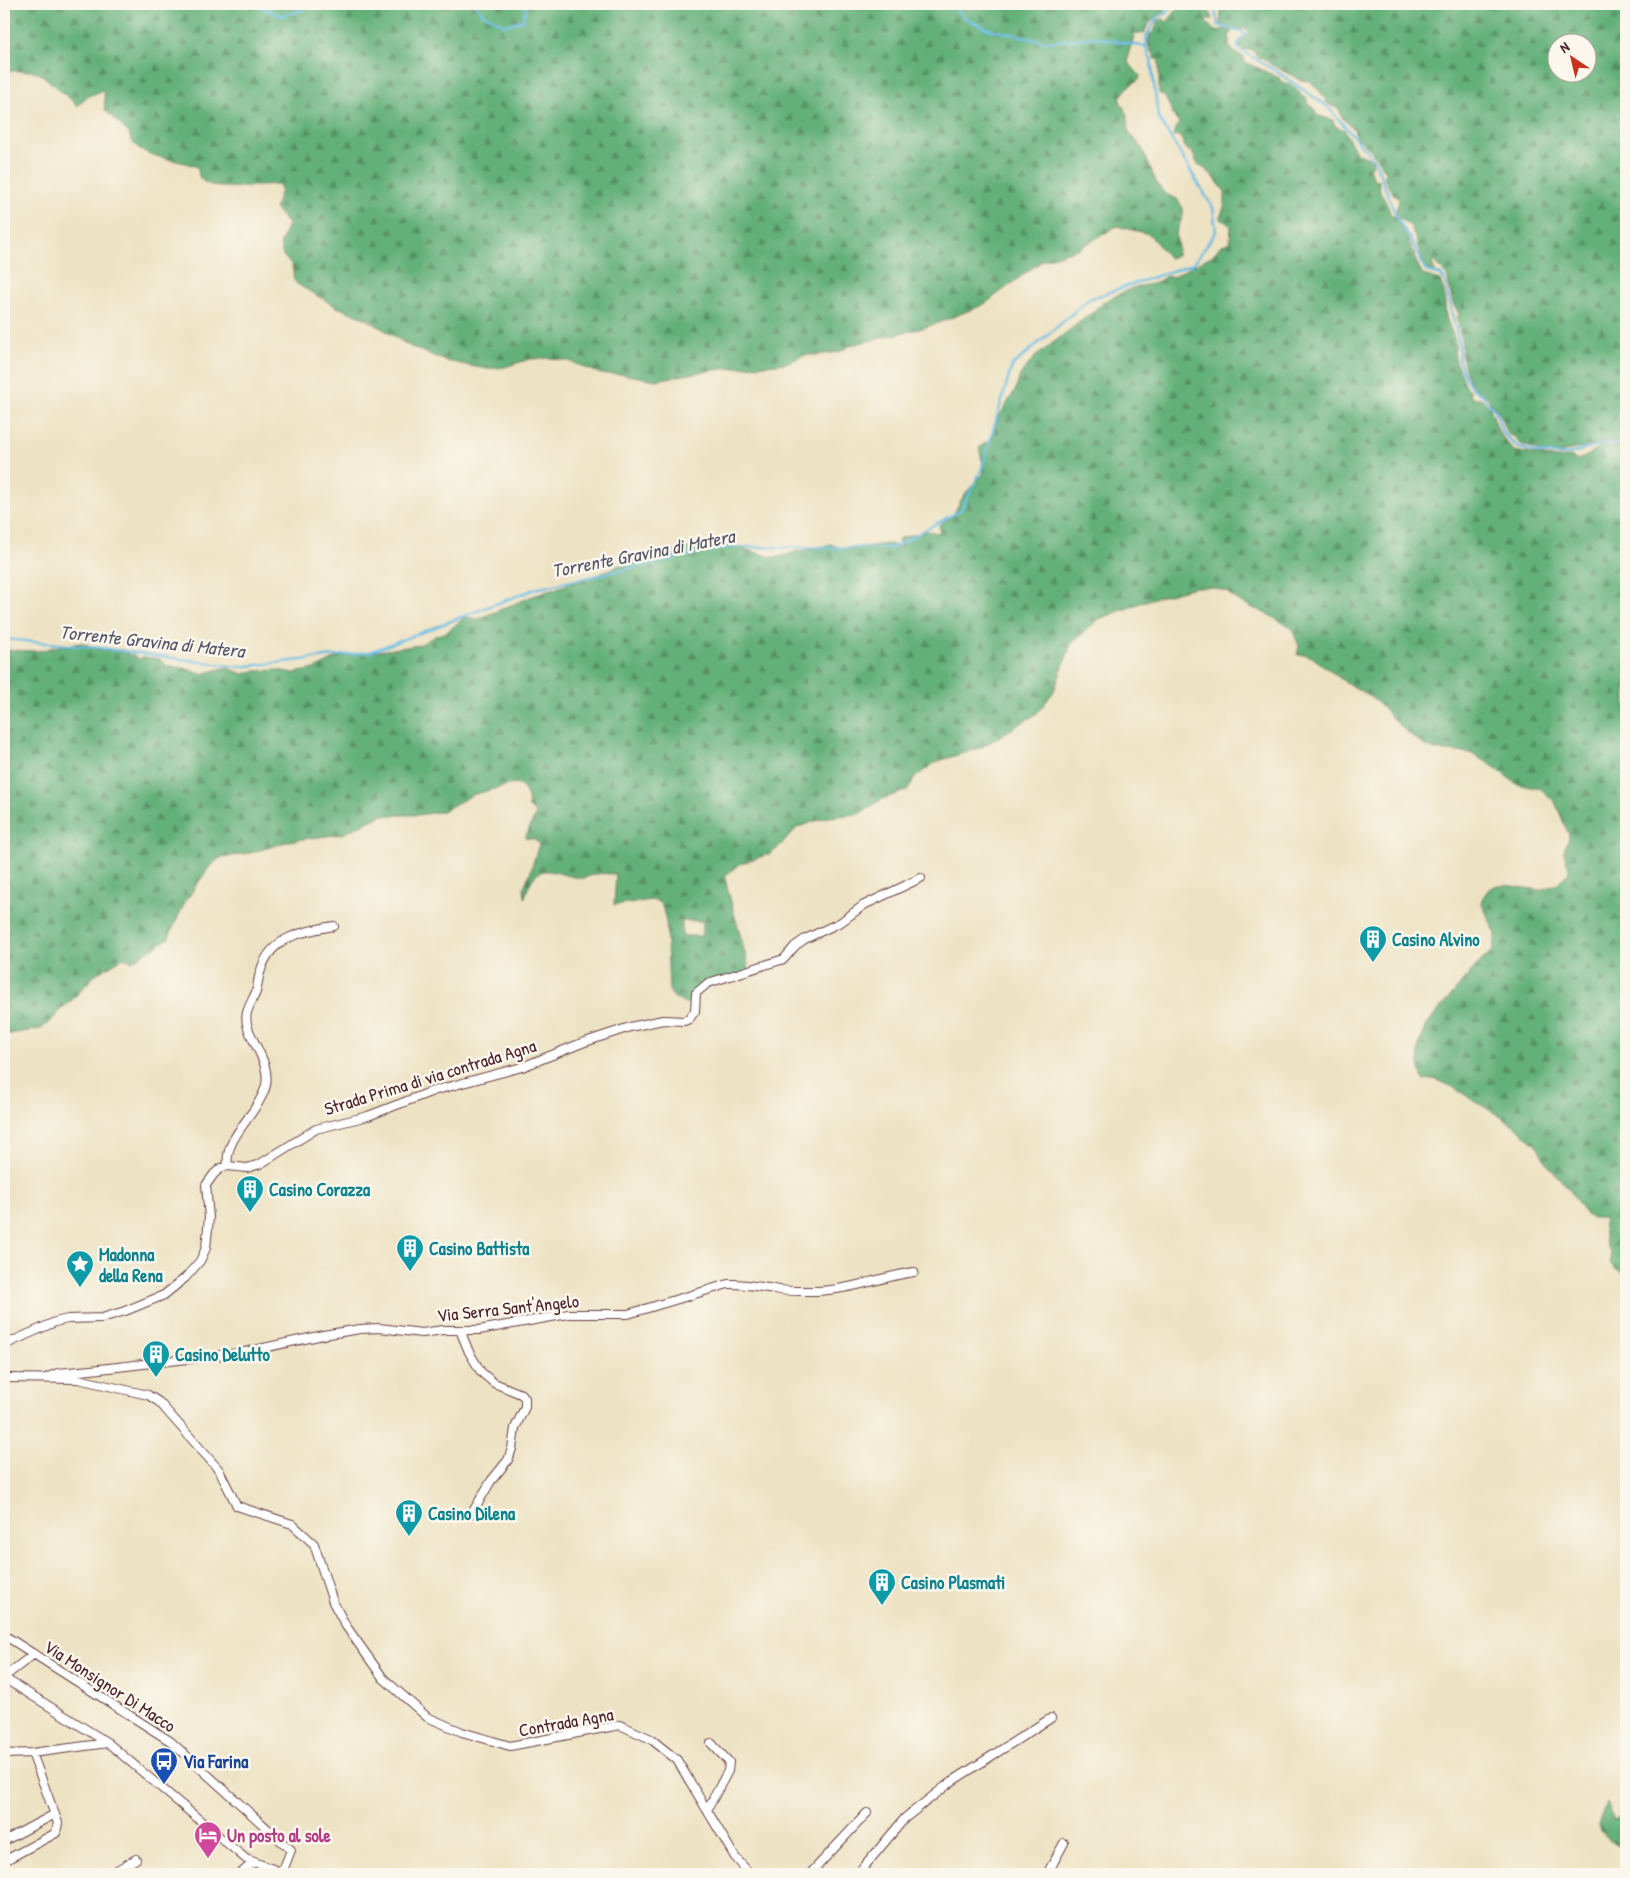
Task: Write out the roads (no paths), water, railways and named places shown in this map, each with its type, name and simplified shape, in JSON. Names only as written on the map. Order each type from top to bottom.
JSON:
[{"type":"street","name":"Strada Prima di via contrada Agna","points":[[228,1166],[247,1168],[260,1164],[316,1129],[368,1116],[433,1091],[522,1067],[582,1043],[630,1027],[662,1020],[684,1021],[689,1019],[695,1011],[696,993],[708,983],[784,959],[795,946],[805,939],[841,922],[864,905],[921,878]]},
{"type":"street","points":[[4,1346],[55,1322],[68,1319],[102,1318],[124,1312],[164,1296],[185,1278],[200,1261],[206,1248],[209,1218],[206,1185],[214,1174],[221,1168],[228,1166],[228,1148],[260,1101],[266,1082],[265,1065],[248,1028],[245,1015],[255,993],[261,970],[274,947],[286,939],[298,933],[334,926]]},
{"type":"street","name":"Via Serra Sant'Angelo","points":[[44,1379],[58,1373],[240,1353],[322,1334],[360,1329],[379,1328],[422,1333],[479,1330],[568,1314],[628,1314],[728,1284],[742,1283],[774,1290],[819,1291],[861,1284],[890,1275],[914,1272]]},
{"type":"street","points":[[460,1330],[469,1352],[481,1372],[494,1383],[522,1394],[524,1398],[524,1406],[516,1428],[510,1454],[486,1488],[472,1513]]},
{"type":"street","name":"Contrada Agna","points":[[4,1378],[78,1379],[148,1395],[159,1402],[219,1470],[237,1506],[292,1524],[314,1544],[333,1602],[346,1626],[383,1678],[427,1717],[462,1732],[510,1746],[620,1725],[651,1739],[677,1760],[735,1857],[750,1874]]},
{"type":"street","name":"Via Monsignor Di Macco","points":[[4,1636],[170,1741],[291,1850],[284,1874]]},
{"type":"street","points":[[34,1654],[4,1677],[108,1744],[246,1859],[284,1874]]},
{"type":"street","points":[[858,1874],[905,1818],[951,1782],[1051,1718]]},
{"type":"street","points":[[707,1810],[728,1771],[729,1762],[711,1743]]},
{"type":"street","points":[[4,1754],[32,1753],[108,1744]]},
{"type":"street","points":[[4,1861],[56,1833],[58,1823],[32,1753]]},
{"type":"street","points":[[810,1874],[866,1813]]},
{"type":"street","points":[[4,1841],[55,1814]]},
{"type":"street","points":[[1047,1874],[1064,1843]]},
{"type":"street","points":[[110,1874],[136,1859]]},
{"type":"street","points":[[240,1874],[254,1862]]},
{"type":"waterway","points":[[253,4],[282,16],[321,4]]},
{"type":"waterway","points":[[475,4],[482,13],[505,25],[523,20],[527,4]]},
{"type":"waterway","points":[[950,4],[965,18],[989,29],[1047,42],[1094,37],[1146,47]]},
{"type":"waterway","name":"Torrente Gravina di Matera","points":[[4,639],[100,648],[239,667],[370,652],[535,589],[728,547],[892,548],[961,510],[981,471],[1012,366],[1089,299],[1193,264],[1216,232],[1213,208],[1158,117],[1151,60],[1146,47],[1147,35],[1156,19],[1165,14],[1175,4]]},
{"type":"waterway","name":"Torrente Gravina di Matera","points":[[1207,4],[1215,10],[1218,25],[1242,31],[1245,34],[1237,45],[1239,49],[1276,71],[1328,107],[1375,161],[1396,216],[1426,271],[1441,275],[1444,279],[1459,343],[1459,360],[1464,375],[1472,388],[1484,396],[1487,403],[1496,411],[1502,432],[1517,447],[1538,453],[1565,455],[1604,444],[1626,444]]},
{"type":"place","name":"Casino Alvino","points":[[1373,963]]},
{"type":"place","name":"Casino Corazza","points":[[250,1213]]},
{"type":"place","name":"Casino Battista","points":[[410,1272]]},
{"type":"place","name":"Madonna della Rena","points":[[80,1288]]},
{"type":"place","name":"Casino Delutto","points":[[156,1378]]},
{"type":"place","name":"Casino Dilena","points":[[409,1537]]},
{"type":"place","name":"Casino Plasmati","points":[[882,1606]]},
{"type":"place","name":"Via Farina","points":[[164,1785]]},
{"type":"place","name":"Un posto al sole","points":[[208,1859]]}]
